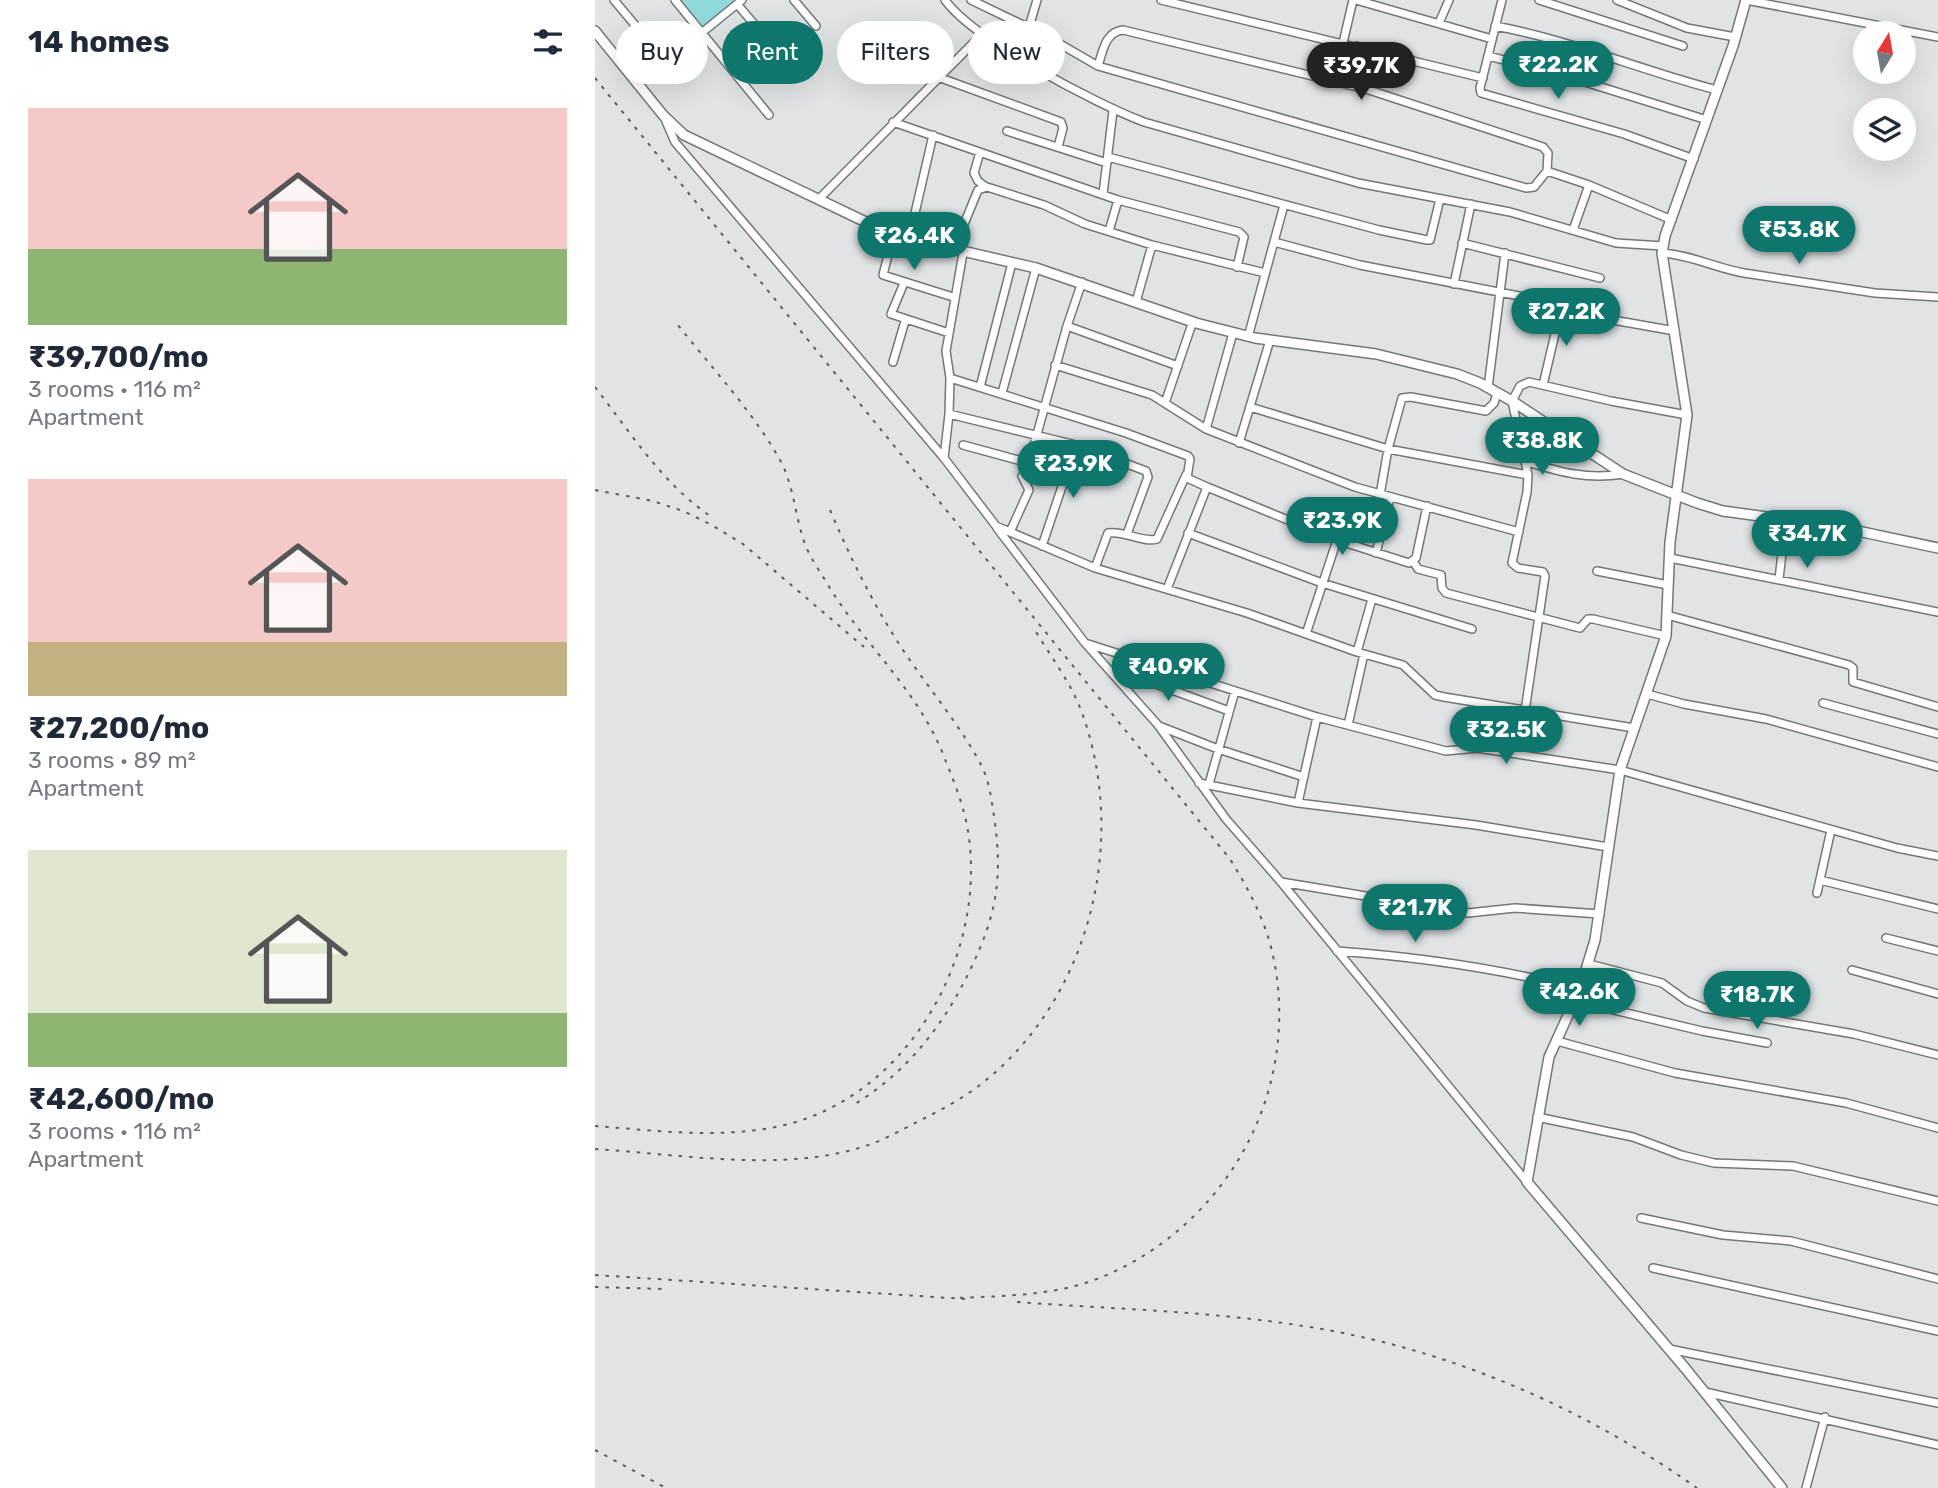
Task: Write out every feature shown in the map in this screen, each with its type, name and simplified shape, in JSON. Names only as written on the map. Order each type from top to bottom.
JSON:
[{"type":"street","points":[[614,0],[632,21]]},
{"type":"street","points":[[675,0],[693,21]]},
{"type":"street","points":[[794,0],[812,21]]},
{"type":"street","points":[[944,0],[968,23]]},
{"type":"street","points":[[971,0],[1016,21]]},
{"type":"street","points":[[1031,21],[1037,0]]},
{"type":"street","points":[[1161,0],[1483,78]]},
{"type":"street","points":[[1343,43],[1354,0],[1492,39]]},
{"type":"street","points":[[1439,23],[1449,0]]},
{"type":"street","points":[[1502,0],[1481,93],[1624,134],[1694,159]]},
{"type":"street","points":[[1539,0],[1683,46]]},
{"type":"street","points":[[1617,0],[1687,28],[1735,37]]},
{"type":"street","points":[[1527,1182],[1549,1057],[1576,1001],[1589,964],[1600,914],[1620,770],[1666,636],[1670,558],[1687,415],[1680,383],[1663,250],[1746,0],[1938,37]]},
{"type":"street","points":[[708,27],[740,2],[754,21]]},
{"type":"street","points":[[1495,26],[1571,43],[1662,76],[1717,90]]},
{"type":"street","points":[[1065,47],[1098,66],[1526,187],[1534,187],[1547,171],[1548,153],[1543,146],[1348,85],[1123,30],[1108,37],[1098,66]]},
{"type":"street","points":[[595,31],[616,56]]},
{"type":"street","points":[[708,39],[769,115]]},
{"type":"street","points":[[1348,85],[1357,46]]},
{"type":"street","points":[[954,61],[968,48]]},
{"type":"street","points":[[1488,56],[1556,73],[1707,120]]},
{"type":"street","points":[[954,83],[1061,122],[1063,128],[1058,147]]},
{"type":"street","points":[[1065,83],[1113,111],[1144,122],[1358,183],[1510,212],[1616,243],[1684,255],[1726,270],[1875,293],[1938,297]]},
{"type":"street","points":[[639,84],[663,115],[684,135],[893,235],[1036,268],[1192,321],[1248,337],[1376,354],[1457,374],[1512,401],[1623,474],[1676,496],[1723,511],[1834,526],[1938,548]]},
{"type":"street","points":[[819,199],[931,84]]},
{"type":"street","points":[[1103,194],[1113,111]]},
{"type":"street","points":[[663,115],[675,142],[943,458],[1085,643],[1158,725],[1226,820],[1281,882],[1782,1488]]},
{"type":"street","points":[[893,122],[1118,200],[1239,232],[1244,237],[1237,267]]},
{"type":"street","points":[[1007,131],[1107,160],[1427,240],[1434,234],[1440,199]]},
{"type":"street","points":[[909,239],[933,135]]},
{"type":"street","points":[[980,152],[974,173],[978,181],[987,187],[1152,245],[1265,273]]},
{"type":"street","points":[[1547,171],[1672,219]]},
{"type":"street","points":[[1573,230],[1589,185]]},
{"type":"street","points":[[953,251],[978,190],[987,187]]},
{"type":"street","points":[[1109,231],[1118,200]]},
{"type":"street","points":[[1454,284],[1471,204]]},
{"type":"street","points":[[1248,337],[1284,205]]},
{"type":"street","points":[[893,235],[883,275],[904,284],[953,297]]},
{"type":"street","points":[[1274,242],[1360,265],[1562,304],[1589,310],[1613,320],[1675,331]]},
{"type":"street","points":[[1462,243],[1600,278]]},
{"type":"street","points":[[1136,302],[1152,245]]},
{"type":"street","points":[[943,458],[949,414],[950,378],[946,351],[953,297],[964,253]]},
{"type":"street","points":[[1488,388],[1504,253]]},
{"type":"street","points":[[980,387],[1012,263]]},
{"type":"street","points":[[1002,393],[1036,268]]},
{"type":"street","points":[[1010,532],[1029,490],[1022,478],[1029,463],[1055,365],[1082,282]]},
{"type":"street","points":[[904,284],[891,312],[893,317],[949,333]]},
{"type":"street","points":[[1543,386],[1562,304]]},
{"type":"street","points":[[893,362],[905,321]]},
{"type":"street","points":[[1165,403],[1192,321]]},
{"type":"street","points":[[1067,326],[1178,366]]},
{"type":"street","points":[[1206,429],[1233,333]]},
{"type":"street","points":[[1239,443],[1270,340]]},
{"type":"street","points":[[1055,365],[1136,389],[1165,403],[1206,429],[1380,495],[1520,532]]},
{"type":"street","points":[[950,378],[1126,432],[1182,453],[1190,459],[1186,475],[1157,539],[1108,533],[1095,568]]},
{"type":"street","points":[[1525,711],[1545,574],[1513,566],[1512,559],[1520,532],[1528,475],[1512,401],[1522,383],[1687,415]]},
{"type":"street","points":[[1380,495],[1388,449],[1402,398],[1411,397],[1486,411],[1494,403],[1497,393]]},
{"type":"street","points":[[1250,407],[1388,449],[1528,475]]},
{"type":"street","points":[[949,414],[1076,445],[1149,474],[1127,534]]},
{"type":"street","points":[[963,444],[1029,463]]},
{"type":"street","points":[[1042,546],[1076,445]]},
{"type":"street","points":[[1527,462],[1584,477],[1601,478],[1623,474]]},
{"type":"street","points":[[1186,475],[1189,480],[1337,541],[1409,563],[1413,561]]},
{"type":"street","points":[[1167,589],[1207,487]]},
{"type":"street","points":[[1376,553],[1390,498]]},
{"type":"street","points":[[1427,506],[1413,561],[1418,569],[1441,575],[1442,588],[1446,593],[1580,628],[1588,619],[1593,619],[1666,636]]},
{"type":"street","points":[[1779,579],[1786,519]]},
{"type":"street","points":[[996,526],[1095,568],[1402,665],[1435,695],[1634,729]]},
{"type":"street","points":[[1188,533],[1372,600],[1472,629]]},
{"type":"street","points":[[1305,634],[1337,541]]},
{"type":"street","points":[[1670,558],[1938,612]]},
{"type":"street","points":[[1597,571],[1668,585]]},
{"type":"street","points":[[1348,724],[1372,600]]},
{"type":"street","points":[[1667,615],[1849,665],[1853,668],[1853,682],[1938,707]]},
{"type":"street","points":[[1085,643],[1317,717],[1447,751],[1477,748],[1620,770],[1897,848],[1938,856]]},
{"type":"street","points":[[1113,673],[1153,683],[1229,711]]},
{"type":"street","points":[[1209,784],[1235,691]]},
{"type":"street","points":[[1647,694],[1683,704],[1766,719],[1938,768]]},
{"type":"street","points":[[1823,703],[1938,734]]},
{"type":"street","points":[[1298,803],[1317,717]]},
{"type":"street","points":[[1158,725],[1218,749],[1304,777]]},
{"type":"street","points":[[1198,782],[1298,803],[1476,825],[1608,847]]},
{"type":"street","points":[[1817,893],[1831,830]]},
{"type":"street","points":[[1820,880],[1938,909]]},
{"type":"street","points":[[1281,882],[1468,913],[1515,908],[1600,914]]},
{"type":"street","points":[[1886,938],[1938,951]]},
{"type":"street","points":[[1338,951],[1391,955],[1489,969],[1580,989]]},
{"type":"street","points":[[1589,964],[1662,983],[1693,1005],[1704,1008],[1854,1034],[1938,1055]]},
{"type":"street","points":[[1852,970],[1938,994]]},
{"type":"street","points":[[1576,1001],[1702,1031],[1767,1043]]},
{"type":"street","points":[[1557,1041],[1675,1073],[1846,1103],[1938,1128]]},
{"type":"street","points":[[1537,1117],[1633,1137],[1681,1155],[1703,1160],[1738,1166],[1793,1166],[1938,1201]]},
{"type":"street","points":[[1641,1218],[1723,1236],[1791,1241],[1938,1279]]},
{"type":"street","points":[[1653,1268],[1938,1331]]},
{"type":"street","points":[[1669,1349],[1938,1403]]},
{"type":"street","points":[[1705,1392],[1825,1417],[1938,1445]]},
{"type":"street","points":[[1805,1488],[1825,1417]]},
{"type":"shaded area","points":[[681,0],[734,0],[708,22],[699,21]]},
{"type":"railway","points":[[595,78],[1230,859],[1255,904],[1269,939],[1279,1003],[1276,1053],[1265,1102],[1245,1148],[1218,1189],[1184,1226],[1143,1256],[1097,1279],[1045,1292],[955,1298]]},
{"type":"railway","points":[[595,1126],[698,1133],[749,1131],[799,1121],[840,1103],[877,1077],[908,1044],[934,1006],[953,965],[966,921],[971,876],[964,812],[934,734],[905,688],[839,603],[811,557],[803,538],[785,470],[769,441],[674,320]]},
{"type":"railway","points":[[595,387],[662,473],[710,516]]},
{"type":"railway","points":[[595,490],[653,501],[710,524],[743,544],[864,647]]},
{"type":"railway","points":[[830,510],[891,631],[982,767],[992,802],[998,858],[992,913],[979,950],[960,990],[922,1046],[891,1077],[855,1104]]},
{"type":"railway","points":[[595,1149],[762,1160],[796,1159],[859,1148],[891,1136],[959,1099],[980,1085],[1018,1049],[1049,1008],[1073,963],[1090,914],[1099,863],[1101,811],[1095,760],[1077,700],[1036,632]]},
{"type":"railway","points":[[595,1275],[965,1299]]},
{"type":"railway","points":[[595,1287],[663,1289]]},
{"type":"railway","points":[[1017,1302],[1268,1321],[1356,1336],[1408,1349],[1459,1365],[1559,1406],[1653,1458],[1697,1488]]},
{"type":"railway","points":[[595,1450],[666,1488]]}]
